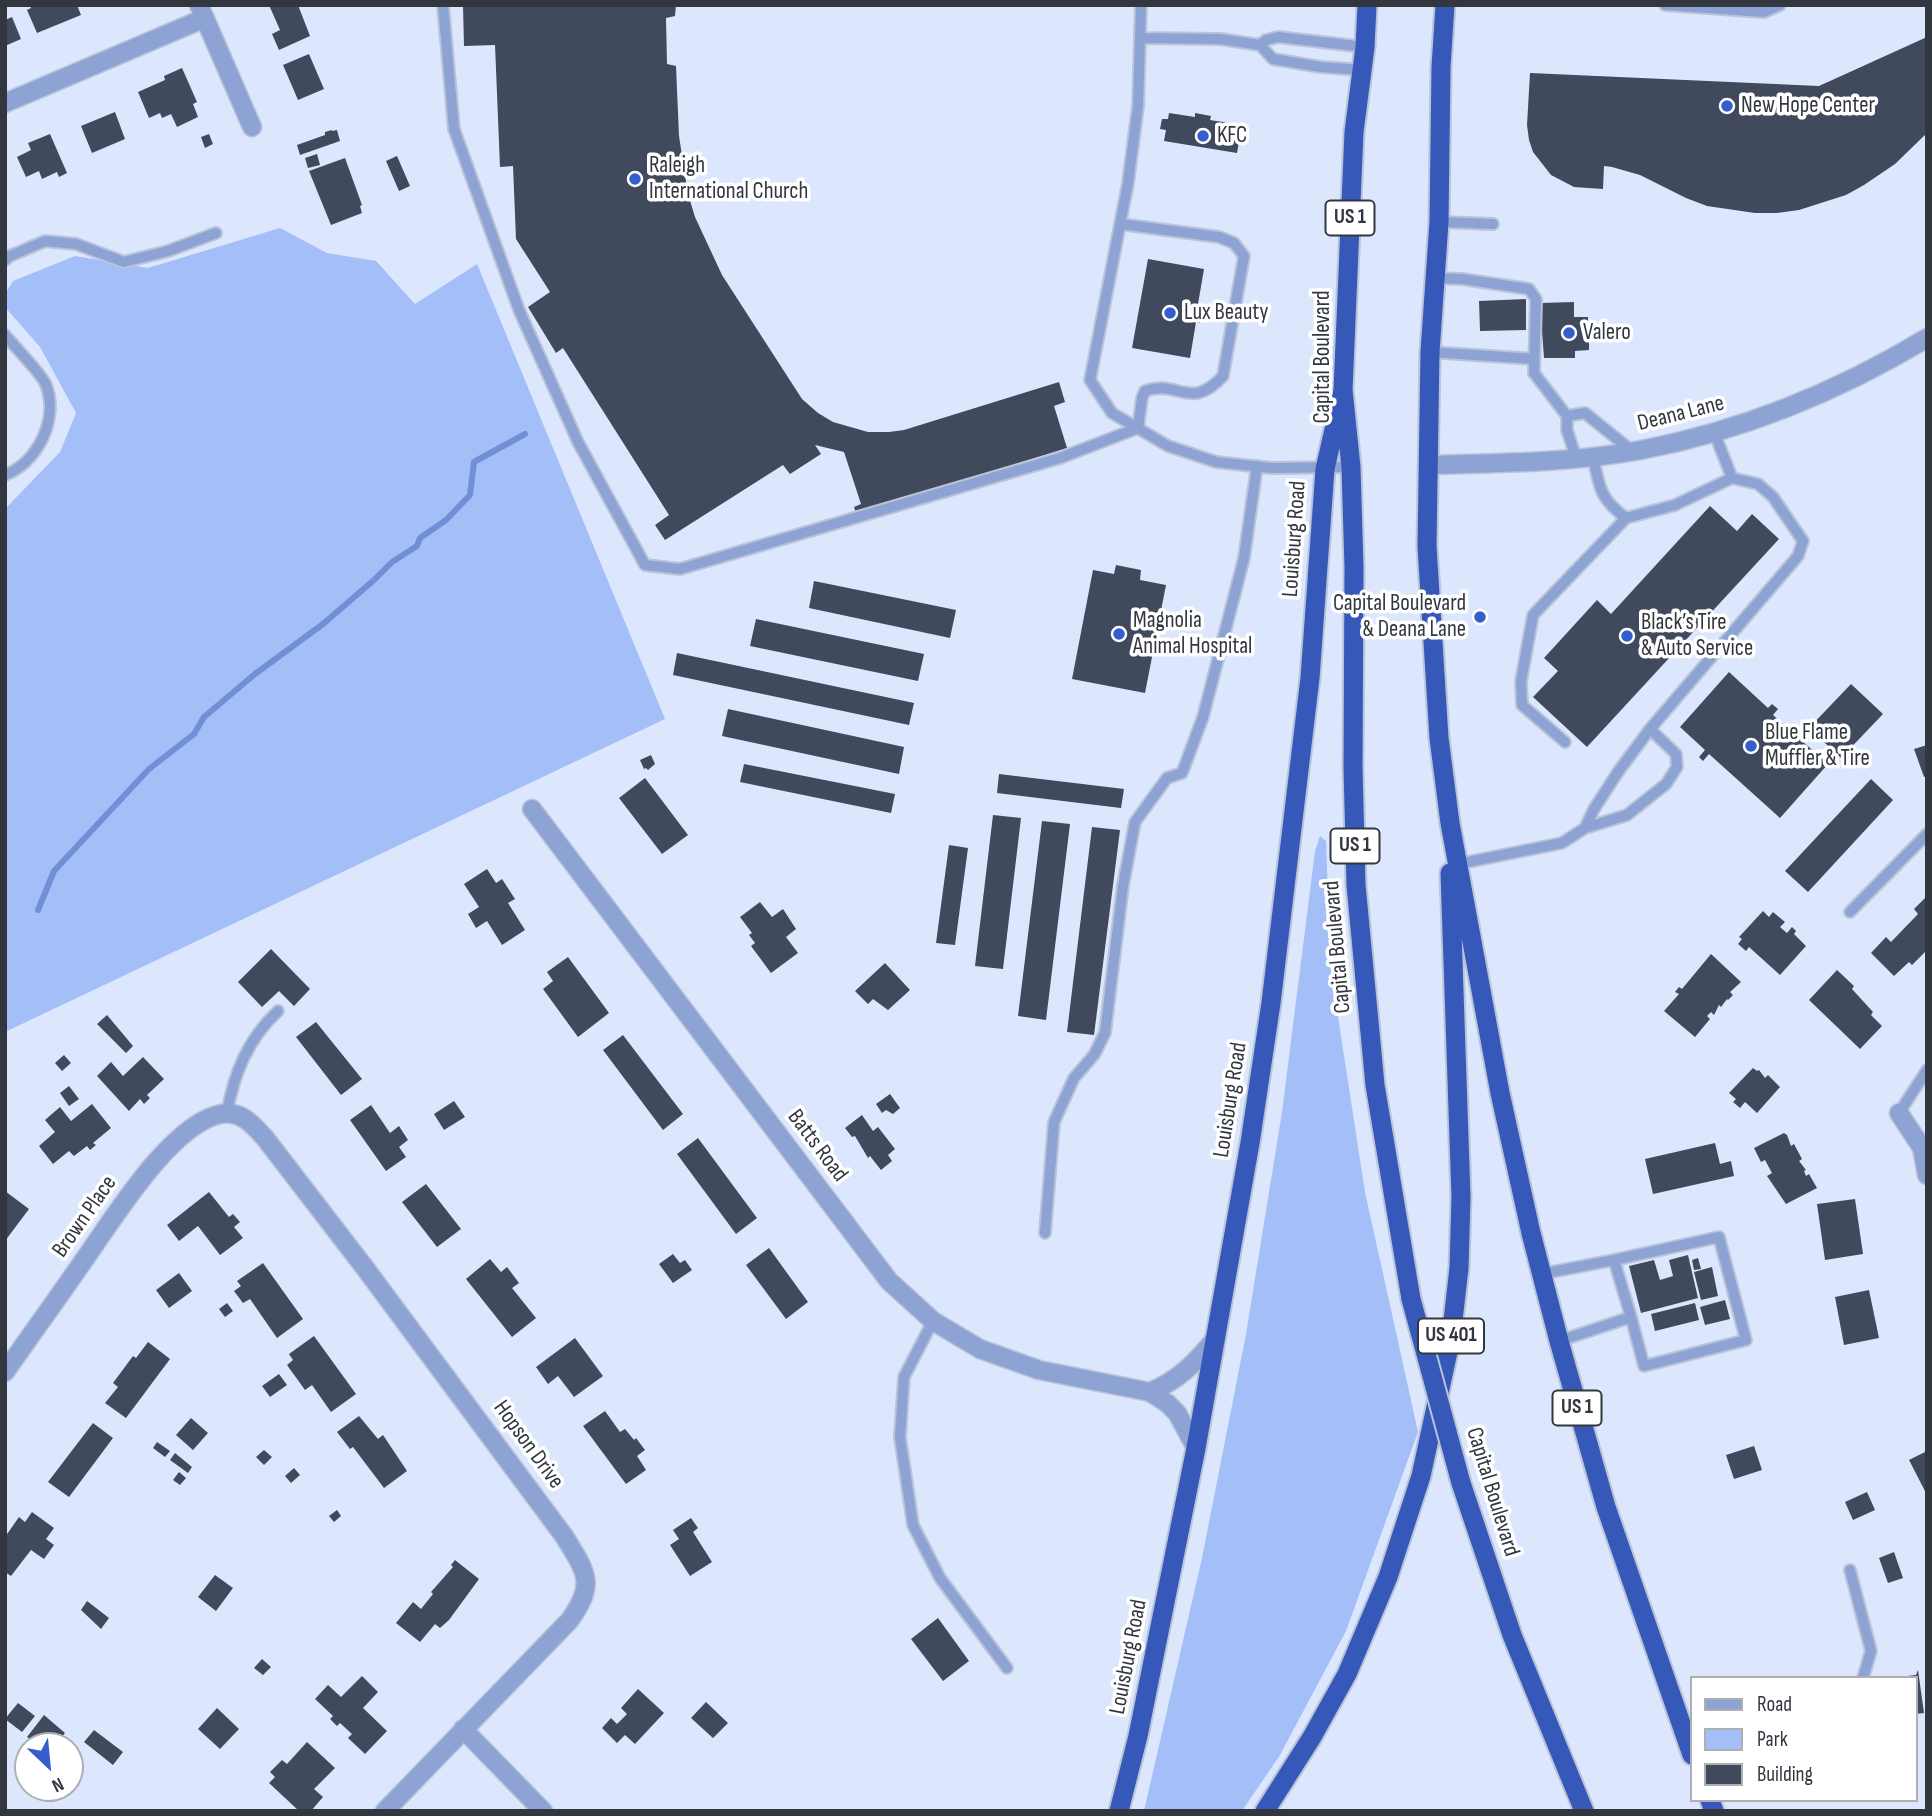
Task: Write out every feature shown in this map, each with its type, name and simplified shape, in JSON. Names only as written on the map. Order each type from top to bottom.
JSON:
[{"type":"highway","name":"Capital Boulevard","points":[[1367,5],[1365,47],[1354,132],[1343,390],[1351,467],[1354,568],[1353,766],[1356,885],[1375,1085],[1411,1299],[1461,1483],[1512,1635],[1584,1811]]},
{"type":"highway","name":"US 1","points":[[1445,5],[1441,67],[1439,222],[1430,352],[1427,546],[1430,622],[1450,823],[1500,1093],[1559,1340],[1606,1507],[1690,1747]]},
{"type":"highway","name":"Louisburg Road","points":[[1119,1811],[1138,1736],[1196,1448],[1250,1143],[1271,1003],[1310,678],[1325,469],[1343,390]]},
{"type":"highway","name":"US 401","points":[[1265,1811],[1312,1737],[1347,1674],[1388,1577],[1421,1476],[1451,1338],[1459,1268],[1461,1197],[1451,952],[1450,823]]},
{"type":"street","points":[[5,103],[202,12],[252,127]]},
{"type":"street","name":"Deana Lane","points":[[1428,465],[1585,457],[1632,452],[1690,440],[1805,401],[1927,338]]},
{"type":"street","name":"Batts Road","points":[[532,809],[888,1281],[933,1321],[981,1349],[1007,1360],[1070,1378],[1150,1392],[1177,1413],[1196,1448]]},
{"type":"street","name":"Brown Place","points":[[5,1371],[135,1188],[170,1146],[193,1126],[225,1113]]},
{"type":"street","name":"Hopson Drive","points":[[225,1113],[235,1113],[246,1118],[265,1138],[373,1278],[550,1517],[583,1569],[587,1590],[583,1602],[569,1621],[385,1811]]},
{"type":"street","points":[[1899,1113],[1922,1148],[1927,1175]]},
{"type":"street","points":[[1150,1392],[1185,1373],[1216,1338]]},
{"type":"street","points":[[463,1729],[543,1811]]},
{"type":"lane","points":[[443,5],[454,129],[519,310],[578,442],[645,565],[680,569],[1060,458],[1138,428]]},
{"type":"lane","points":[[1141,5],[1138,106],[1128,183],[1090,380],[1112,413],[1168,446],[1216,462],[1325,469],[1351,467]]},
{"type":"lane","points":[[1665,5],[1764,12],[1780,5]]},
{"type":"lane","points":[[1261,45],[1266,40],[1278,37],[1365,47]]},
{"type":"lane","points":[[1140,38],[1220,38],[1261,45],[1273,59],[1362,70]]},
{"type":"lane","points":[[1439,222],[1493,224]]},
{"type":"lane","points":[[1120,224],[1219,237],[1234,243],[1244,256],[1223,376],[1211,389],[1194,394],[1156,387],[1146,391],[1142,398],[1138,428]]},
{"type":"lane","points":[[5,260],[45,241],[76,244],[124,262],[167,251],[216,233]]},
{"type":"lane","points":[[1434,278],[1462,279],[1529,289],[1536,299],[1534,373],[1567,416],[1567,430],[1585,457],[1609,506],[1626,519]]},
{"type":"lane","points":[[5,335],[46,384],[51,417],[37,450],[5,475]]},
{"type":"lane","points":[[1430,352],[1534,359]]},
{"type":"lane","points":[[1567,416],[1585,413],[1632,452]]},
{"type":"lane","points":[[1714,432],[1731,478]]},
{"type":"lane","points":[[1045,1233],[1054,1122],[1074,1077],[1094,1055],[1104,1033],[1123,886],[1135,822],[1167,778],[1182,773],[1203,717],[1244,558],[1257,466]]},
{"type":"lane","points":[[1565,742],[1522,705],[1521,681],[1533,615],[1626,519],[1675,505],[1731,478],[1758,484],[1773,497],[1803,541],[1798,556],[1650,729],[1600,799],[1585,828]]},
{"type":"lane","points":[[1458,864],[1562,843],[1585,828],[1627,815],[1665,784],[1677,767],[1676,754],[1650,729]]},
{"type":"lane","points":[[1850,912],[1927,834]]},
{"type":"lane","points":[[225,1113],[244,1054],[261,1027],[278,1011]]},
{"type":"lane","points":[[1899,1113],[1927,1070]]},
{"type":"lane","points":[[1542,1274],[1719,1237],[1746,1340],[1644,1366],[1614,1260]]},
{"type":"lane","points":[[1559,1340],[1631,1317]]},
{"type":"lane","points":[[933,1321],[904,1377],[901,1437],[913,1525],[940,1578],[1007,1668]]},
{"type":"lane","points":[[1850,1570],[1871,1651],[1864,1676]]},
{"type":"green space","points":[[280,228],[327,253],[376,261],[415,304],[477,264],[665,719],[5,1032],[5,509],[60,452],[76,413],[40,347],[5,307],[5,294],[13,281],[75,256],[148,268]]},
{"type":"green space","points":[[1320,836],[1326,841],[1331,971],[1365,1192],[1418,1432],[1346,1631],[1280,1755],[1242,1811],[1144,1811],[1202,1558],[1246,1334],[1282,1112],[1315,851]]},
{"type":"building","points":[[30,5],[77,5],[81,15],[37,33],[27,10],[31,8]]},
{"type":"building","points":[[269,5],[298,5],[310,36],[279,50],[272,34],[280,30]]},
{"type":"building","points":[[463,5],[676,5],[675,16],[666,18],[667,64],[676,66],[679,136],[688,194],[695,217],[722,275],[802,399],[833,422],[868,432],[889,432],[904,430],[1059,382],[1065,402],[1054,406],[1067,448],[856,513],[854,507],[861,504],[844,452],[815,445],[821,454],[790,474],[783,465],[665,540],[655,525],[669,515],[563,348],[556,353],[528,307],[550,292],[516,239],[513,166],[500,167],[495,45],[464,46]]},
{"type":"building","points":[[12,17],[21,39],[5,46],[5,20]]},
{"type":"building","name":"New Hope Center","points":[[1927,37],[1927,133],[1895,164],[1864,185],[1846,195],[1799,210],[1755,213],[1707,206],[1640,175],[1604,166],[1603,189],[1574,187],[1551,175],[1533,152],[1529,140],[1527,125],[1530,73],[1819,86]]},
{"type":"building","points":[[309,54],[324,89],[298,100],[283,65]]},
{"type":"building","points":[[182,68],[197,102],[193,104],[198,117],[177,127],[171,114],[162,118],[160,113],[149,118],[138,92],[165,80],[164,76]]},
{"type":"building","points":[[115,112],[125,139],[92,153],[81,126]]},
{"type":"building","name":"KFC","points":[[1169,113],[1195,117],[1195,113],[1211,116],[1210,120],[1242,125],[1237,153],[1164,141],[1166,130],[1160,129],[1162,119],[1168,119]]},
{"type":"building","points":[[337,130],[340,141],[300,155],[297,145]]},
{"type":"building","points":[[50,134],[67,173],[59,177],[57,172],[42,179],[39,171],[26,177],[17,157],[31,150],[28,143]]},
{"type":"building","points":[[209,134],[213,144],[205,148],[201,137]]},
{"type":"building","points":[[317,154],[320,165],[308,168],[305,158]]},
{"type":"building","points":[[397,156],[410,186],[399,191],[386,161]]},
{"type":"building","points":[[345,158],[362,205],[362,213],[331,225],[309,171]]},
{"type":"building","name":"Lux Beauty","points":[[1148,259],[1204,269],[1198,304],[1203,305],[1200,323],[1196,322],[1190,358],[1132,348]]},
{"type":"building","name":"Valero","points":[[1526,299],[1526,330],[1480,331],[1479,301]]},
{"type":"building","name":"Valero","points":[[1574,302],[1574,317],[1588,317],[1588,322],[1595,322],[1595,338],[1589,338],[1589,350],[1575,351],[1575,358],[1544,358],[1540,303]]},
{"type":"building","name":"Black’s Tire & Auto Service","points":[[1710,506],[1737,531],[1752,514],[1779,539],[1587,747],[1533,697],[1558,671],[1544,658],[1597,600],[1611,614]]},
{"type":"building","name":"Magnolia Animal Hospital","points":[[1116,565],[1141,570],[1140,580],[1166,585],[1145,693],[1072,679],[1093,570],[1114,574]]},
{"type":"building","points":[[814,581],[956,610],[950,638],[809,608]]},
{"type":"building","points":[[756,619],[924,654],[918,681],[750,646]]},
{"type":"building","points":[[677,653],[914,703],[909,725],[673,675]]},
{"type":"building","points":[[1729,672],[1768,708],[1772,704],[1778,709],[1773,715],[1828,764],[1780,818],[1709,754],[1703,761],[1699,757],[1705,750],[1680,727]]},
{"type":"building","points":[[1851,684],[1883,714],[1841,758],[1809,728]]},
{"type":"building","points":[[728,709],[904,747],[899,774],[722,736]]},
{"type":"building","points":[[1927,745],[1927,776],[1924,777],[1914,749]]},
{"type":"building","points":[[651,755],[655,764],[648,770],[644,769],[640,760]]},
{"type":"building","points":[[744,764],[895,794],[891,813],[740,782]]},
{"type":"building","points":[[999,774],[1124,789],[1121,808],[997,793]]},
{"type":"building","points":[[645,778],[688,835],[662,854],[619,798]]},
{"type":"building","points":[[1871,779],[1893,800],[1808,892],[1785,871]]},
{"type":"building","points":[[993,815],[1021,818],[1003,969],[975,966]]},
{"type":"building","points":[[1042,821],[1070,824],[1046,1020],[1018,1016]]},
{"type":"building","points":[[1092,827],[1120,830],[1094,1035],[1067,1032]]},
{"type":"building","points":[[949,845],[968,848],[955,945],[936,943]]},
{"type":"building","points":[[487,869],[496,883],[502,879],[515,899],[508,903],[525,930],[502,945],[487,921],[476,928],[468,914],[479,907],[464,884]]},
{"type":"building","points":[[1927,896],[1927,950],[1912,965],[1909,962],[1894,976],[1871,953],[1886,937],[1891,942],[1918,914],[1914,909]]},
{"type":"building","points":[[760,902],[772,917],[783,909],[796,929],[786,937],[798,953],[771,973],[751,946],[755,943],[749,935],[752,933],[740,917]]},
{"type":"building","points":[[1763,911],[1769,917],[1773,912],[1785,922],[1780,927],[1787,933],[1792,927],[1796,931],[1794,934],[1806,946],[1780,975],[1749,947],[1746,951],[1738,944],[1742,939],[1739,937]]},
{"type":"building","points":[[271,949],[310,989],[294,1006],[279,991],[262,1007],[238,982]]},
{"type":"building","points":[[1711,954],[1741,982],[1730,992],[1733,995],[1721,1007],[1719,1005],[1714,1015],[1711,1012],[1707,1016],[1710,1019],[1695,1037],[1664,1011],[1679,994],[1675,992],[1679,987],[1682,989]]},
{"type":"building","points":[[568,957],[609,1013],[578,1037],[543,989],[553,981],[547,972]]},
{"type":"building","points":[[885,963],[910,990],[888,1010],[873,999],[868,1004],[855,991]]},
{"type":"building","points":[[1837,970],[1854,986],[1852,989],[1882,1026],[1860,1049],[1809,1000]]},
{"type":"building","points":[[107,1015],[133,1046],[126,1053],[97,1024]]},
{"type":"building","points":[[316,1022],[362,1079],[341,1095],[296,1037]]},
{"type":"building","points":[[623,1035],[683,1114],[663,1130],[603,1050]]},
{"type":"building","points":[[64,1055],[71,1063],[62,1071],[55,1063]]},
{"type":"building","points":[[143,1057],[164,1079],[147,1095],[150,1098],[144,1104],[140,1099],[129,1111],[97,1076],[111,1062],[123,1076]]},
{"type":"building","points":[[1753,1068],[1759,1070],[1765,1078],[1768,1075],[1780,1087],[1757,1113],[1745,1102],[1740,1108],[1729,1093]]},
{"type":"building","points":[[69,1086],[79,1099],[69,1106],[60,1093]]},
{"type":"building","points":[[890,1094],[900,1108],[893,1114],[886,1110],[882,1113],[876,1104]]},
{"type":"building","points":[[454,1101],[465,1117],[444,1130],[434,1114]]},
{"type":"building","points":[[92,1104],[111,1128],[93,1143],[96,1145],[90,1150],[87,1146],[74,1156],[69,1151],[53,1164],[39,1146],[55,1132],[45,1120],[60,1107],[71,1121]]},
{"type":"building","points":[[371,1105],[390,1133],[399,1126],[408,1140],[399,1147],[406,1157],[386,1171],[350,1120]]},
{"type":"building","points":[[862,1115],[873,1131],[878,1127],[895,1149],[888,1155],[892,1161],[881,1170],[870,1156],[868,1158],[855,1136],[852,1137],[845,1128]]},
{"type":"building","points":[[1784,1133],[1802,1159],[1799,1161],[1806,1170],[1806,1176],[1809,1174],[1817,1188],[1786,1204],[1767,1176],[1772,1173],[1765,1160],[1761,1162],[1754,1148]]},
{"type":"building","points":[[698,1138],[757,1218],[736,1234],[677,1154]]},
{"type":"building","points":[[1715,1143],[1720,1164],[1731,1161],[1734,1176],[1653,1194],[1645,1159]]},
{"type":"building","points":[[426,1184],[461,1229],[437,1247],[402,1202]]},
{"type":"building","points":[[5,1191],[29,1209],[5,1241]]},
{"type":"building","points":[[209,1192],[229,1217],[233,1214],[240,1222],[234,1227],[243,1238],[220,1255],[198,1226],[179,1241],[167,1225]]},
{"type":"building","points":[[1855,1199],[1863,1254],[1825,1260],[1817,1204]]},
{"type":"building","points":[[769,1248],[808,1302],[786,1319],[746,1265]]},
{"type":"building","points":[[673,1254],[680,1263],[685,1260],[692,1270],[673,1283],[659,1264]]},
{"type":"building","points":[[1688,1255],[1698,1298],[1641,1313],[1629,1266],[1654,1260],[1660,1280],[1673,1276],[1669,1260]]},
{"type":"building","points":[[1698,1258],[1701,1269],[1694,1270],[1692,1260]]},
{"type":"building","points":[[490,1259],[501,1272],[507,1267],[519,1283],[512,1288],[536,1318],[512,1337],[466,1279]]},
{"type":"building","points":[[263,1263],[303,1319],[277,1338],[250,1299],[243,1303],[234,1291],[241,1286],[237,1281]]},
{"type":"building","points":[[1712,1267],[1718,1296],[1701,1300],[1694,1272]]},
{"type":"building","points":[[179,1273],[192,1291],[169,1308],[156,1290]]},
{"type":"building","points":[[1869,1290],[1879,1338],[1844,1345],[1835,1297]]},
{"type":"building","points":[[1725,1300],[1730,1319],[1705,1325],[1700,1307]]},
{"type":"building","points":[[227,1303],[233,1311],[225,1317],[219,1309]]},
{"type":"building","points":[[1695,1303],[1699,1320],[1655,1331],[1651,1314]]},
{"type":"building","points":[[314,1336],[356,1394],[331,1412],[312,1385],[305,1390],[287,1365],[293,1360],[289,1354]]},
{"type":"building","points":[[575,1338],[603,1376],[574,1397],[558,1376],[548,1384],[536,1367]]},
{"type":"building","points":[[148,1342],[170,1359],[126,1418],[105,1403],[118,1387],[113,1383],[133,1356],[136,1358]]},
{"type":"building","points":[[279,1374],[287,1385],[270,1397],[262,1386]]},
{"type":"building","points":[[605,1411],[620,1432],[625,1429],[645,1450],[637,1456],[646,1470],[626,1484],[583,1426]]},
{"type":"building","points":[[359,1416],[378,1439],[383,1435],[407,1471],[384,1488],[353,1447],[350,1449],[337,1432]]},
{"type":"building","points":[[191,1418],[208,1433],[193,1450],[176,1435]]},
{"type":"building","points":[[93,1423],[113,1438],[69,1497],[48,1482]]},
{"type":"building","points":[[157,1442],[170,1451],[165,1457],[153,1448]]},
{"type":"building","points":[[1754,1446],[1762,1470],[1734,1479],[1726,1455]]},
{"type":"building","points":[[264,1450],[272,1457],[264,1465],[256,1457]]},
{"type":"building","points":[[1927,1451],[1927,1495],[1909,1460]]},
{"type":"building","points":[[175,1453],[192,1467],[188,1473],[170,1460]]},
{"type":"building","points":[[294,1468],[300,1475],[291,1483],[285,1476]]},
{"type":"building","points":[[179,1472],[186,1478],[180,1485],[173,1480]]},
{"type":"building","points":[[1867,1492],[1875,1510],[1853,1520],[1845,1502]]},
{"type":"building","points":[[337,1510],[341,1516],[334,1522],[329,1516]]},
{"type":"building","points":[[32,1512],[54,1528],[46,1539],[54,1545],[44,1559],[31,1550],[11,1576],[5,1572],[5,1537],[19,1517],[25,1522]]},
{"type":"building","points":[[691,1518],[698,1528],[693,1532],[712,1562],[690,1576],[670,1545],[679,1539],[673,1530]]},
{"type":"building","points":[[1894,1552],[1903,1578],[1888,1583],[1879,1558]]},
{"type":"building","points":[[455,1560],[479,1579],[449,1620],[440,1628],[435,1624],[420,1642],[396,1623],[413,1602],[421,1609],[433,1594],[431,1592],[453,1567],[451,1565]]},
{"type":"building","points":[[215,1575],[233,1588],[216,1611],[198,1597]]},
{"type":"building","points":[[87,1601],[109,1618],[101,1629],[81,1610]]},
{"type":"building","points":[[938,1618],[969,1661],[943,1681],[911,1639]]},
{"type":"building","points":[[262,1659],[271,1667],[263,1675],[254,1668]]},
{"type":"building","points":[[1918,1670],[1924,1713],[1918,1714],[1918,1676],[1907,1676],[1916,1675]]},
{"type":"building","points":[[362,1676],[378,1692],[363,1708],[387,1731],[365,1754],[348,1738],[352,1734],[340,1723],[337,1726],[330,1719],[333,1716],[315,1699],[328,1685],[341,1697]]},
{"type":"building","points":[[638,1689],[664,1713],[635,1744],[625,1735],[617,1743],[602,1728],[611,1718],[617,1724],[627,1714],[621,1708]]},
{"type":"building","points":[[706,1702],[728,1723],[713,1738],[691,1718]]},
{"type":"building","points":[[18,1703],[35,1716],[22,1732],[5,1719]]},
{"type":"building","points":[[217,1708],[239,1729],[220,1749],[198,1729]]},
{"type":"building","points":[[44,1715],[64,1732],[31,1732]]},
{"type":"building","points":[[94,1730],[123,1752],[113,1765],[84,1742]]},
{"type":"building","points":[[307,1742],[335,1768],[314,1789],[323,1797],[311,1811],[299,1811],[269,1783],[275,1777],[270,1772],[282,1760],[287,1764]]},
{"type":"waterway","points":[[38,910],[54,871],[149,769],[194,734],[204,717],[255,674],[323,624],[392,562],[417,546],[420,538],[446,520],[470,495],[474,462],[525,434]]},
{"type":"place","name":"New Hope Center","points":[[1727,106]]},
{"type":"place","name":"KFC","points":[[1203,136]]},
{"type":"place","name":"Raleigh International Church","points":[[635,179]]},
{"type":"place","name":"Lux Beauty","points":[[1170,313]]},
{"type":"place","name":"Valero","points":[[1569,333]]},
{"type":"place","name":"Capital Boulevard & Deana Lane","points":[[1480,617]]},
{"type":"place","name":"Magnolia Animal Hospital","points":[[1119,634]]},
{"type":"place","name":"Black’s Tire & Auto Service","points":[[1627,636]]},
{"type":"place","name":"Blue Flame Muffler & Tire","points":[[1751,746]]}]
